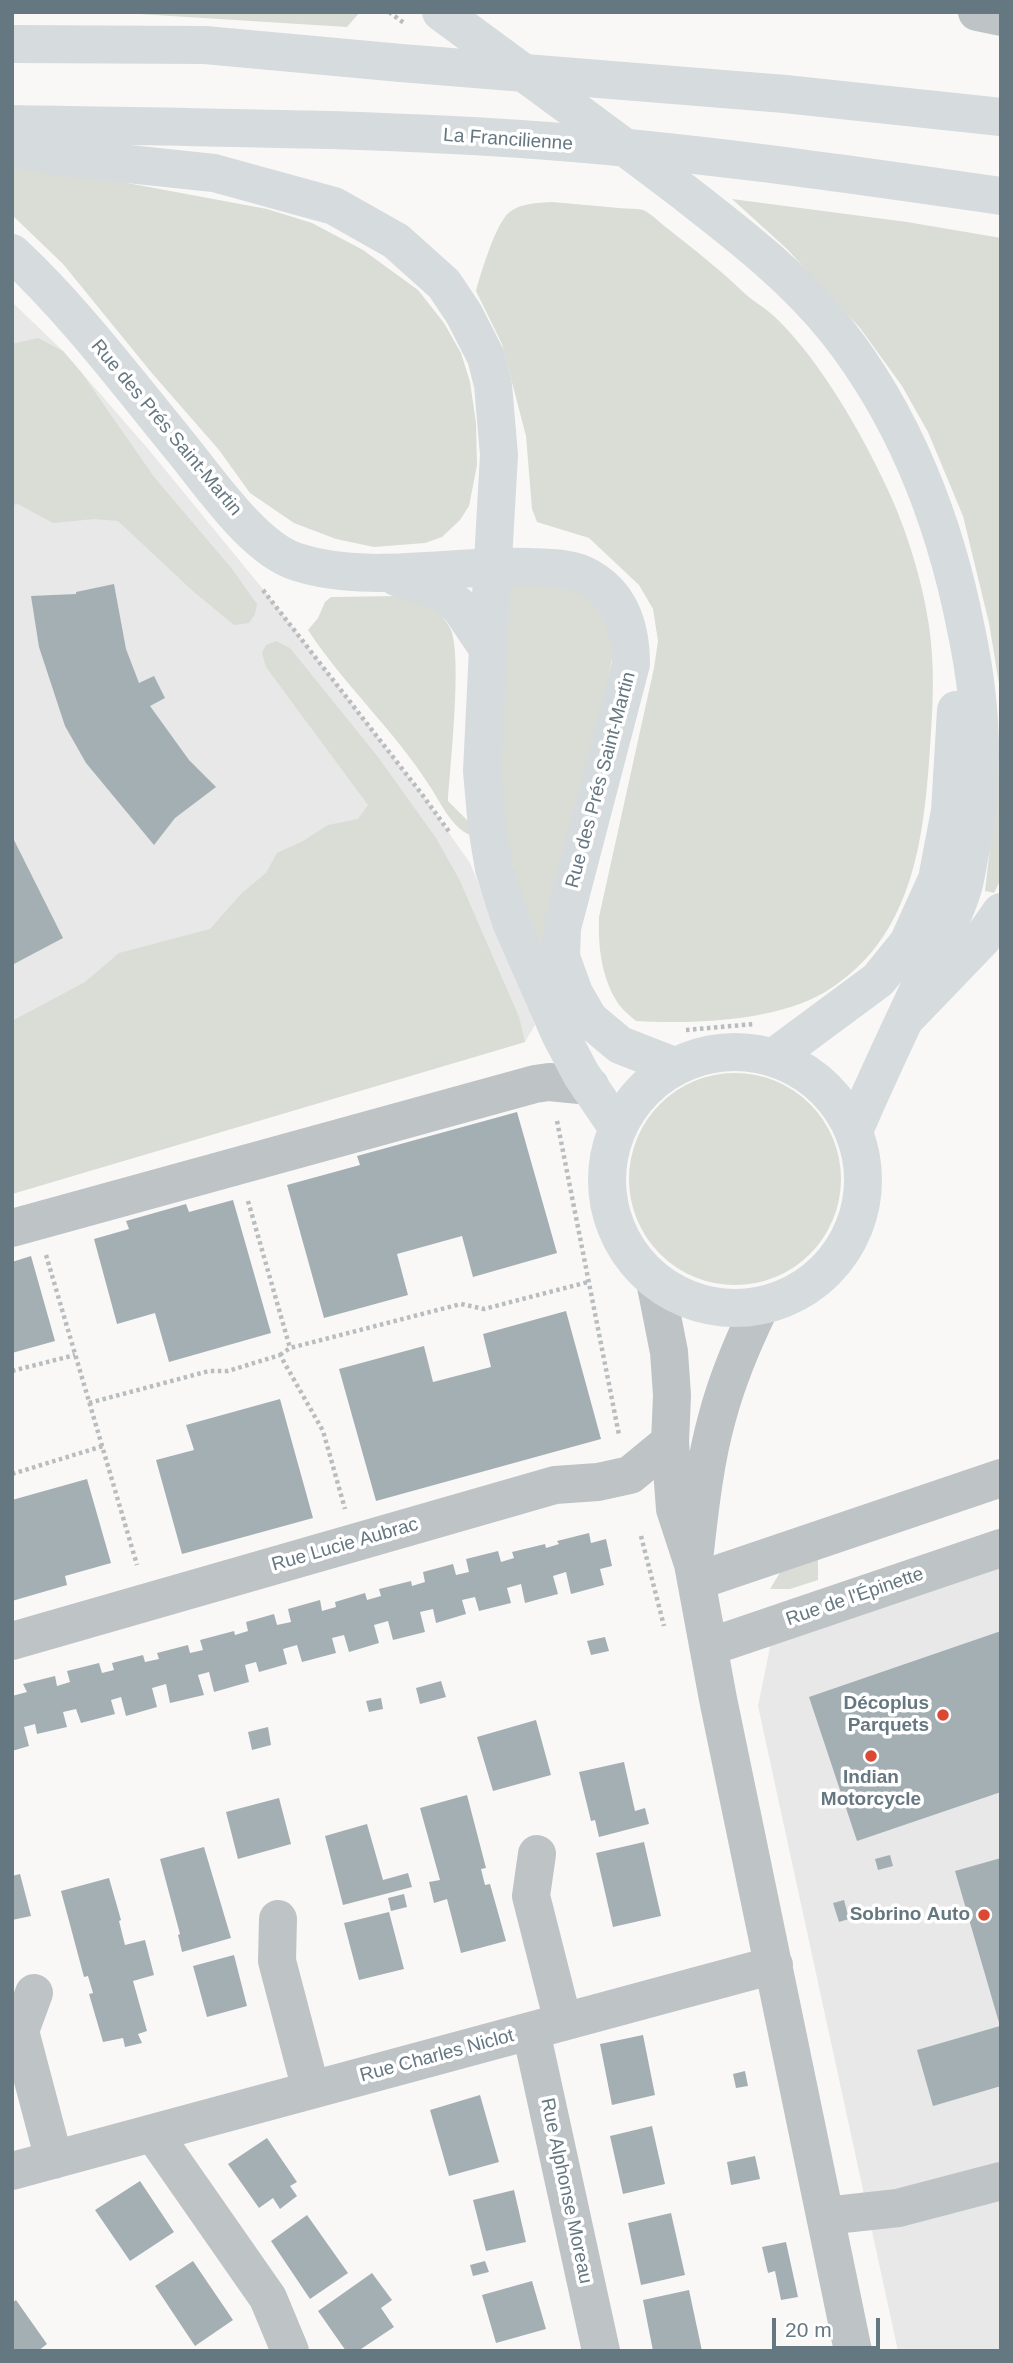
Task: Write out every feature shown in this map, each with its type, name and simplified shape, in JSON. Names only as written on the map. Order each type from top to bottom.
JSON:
[{"type":"main road","points":[[441,12],[640,159],[759,251],[797,287],[836,330],[878,392],[901,434],[942,529],[974,664],[981,722],[976,826],[962,892],[854,1131]]},
{"type":"main road","points":[[12,31],[785,94],[1001,117]]},
{"type":"main road","points":[[12,44],[205,45]]},
{"type":"main road","name":"La Francilienne","points":[[12,124],[315,130],[522,139],[788,165],[1001,196]]},
{"type":"main road","points":[[12,148],[62,157],[214,173],[334,206],[396,241],[444,284],[464,314],[486,357],[493,385],[499,455],[482,771],[494,869],[512,922],[560,1034],[617,1127]]},
{"type":"main road","name":"Rue des Prés Saint-Martin","points":[[12,253],[69,311],[240,519],[276,554],[313,567],[380,572],[492,566],[561,568],[589,577],[611,594],[625,620],[631,639],[631,664],[562,928],[561,957],[574,993],[589,1019],[620,1045],[674,1066]]},
{"type":"main road","name":"Rue des Prés Saint-Martin","points":[[380,572],[441,592],[459,606],[488,649]]},
{"type":"main road","points":[[770,1040],[836,1101],[854,1131],[862,1164],[863,1195],[855,1226],[840,1253],[820,1277],[794,1294],[760,1307],[736,1309],[707,1306],[680,1296],[655,1281],[631,1256],[615,1227],[607,1194],[608,1160],[617,1127],[644,1089],[674,1066],[698,1056],[723,1051],[749,1052],[770,1040],[878,980],[908,943],[937,880],[950,811],[962,606]]},
{"type":"main road","points":[[906,1018],[982,939],[1001,912]]},
{"type":"street","points":[[977,12],[1001,17]]},
{"type":"street","points":[[12,1228],[535,1084],[549,1082],[590,1086]]},
{"type":"street","points":[[655,1281],[668,1352],[675,1509],[695,1572],[853,2351]]},
{"type":"street","points":[[695,1572],[700,1507],[717,1418],[760,1307]]},
{"type":"street","name":"Rue Lucie Aubrac","points":[[12,1641],[546,1487],[598,1482],[630,1475],[670,1442]]},
{"type":"street","points":[[695,1572],[1001,1478]]},
{"type":"street","name":"Rue de l'Épinette","points":[[709,1647],[1001,1548]]},
{"type":"street","points":[[537,1854],[531,1896],[547,2026]]},
{"type":"street","points":[[278,1919],[277,1961],[312,2090]]},
{"type":"street","name":"Rue Charles Niclot","points":[[12,2171],[774,1965]]},
{"type":"street","points":[[34,1993],[20,2031],[54,2160]]},
{"type":"street","name":"Rue Alphonse Moreau","points":[[547,2026],[601,2351]]},
{"type":"street","points":[[153,2133],[268,2298],[290,2351]]},
{"type":"street","points":[[825,2216],[898,2208],[1001,2180]]},
{"type":"path","points":[[686,1031],[770,1040]]},
{"type":"path","points":[[245,1190],[290,1348]]},
{"type":"path","points":[[45,1250],[140,1574]]},
{"type":"path","points":[[89,1403],[209,1371],[228,1371],[280,1355],[290,1348],[461,1304],[484,1308],[588,1282]]},
{"type":"path","points":[[12,1371],[75,1355]]},
{"type":"path","points":[[280,1355],[323,1431],[346,1513],[338,1515]]},
{"type":"path","points":[[12,1474],[103,1446]]},
{"type":"shaded area","points":[[107,12],[360,12],[347,27]]},
{"type":"shaded area","points":[[12,165],[95,177],[267,209],[312,223],[363,250],[418,290],[444,323],[461,353],[470,382],[476,423],[477,465],[469,506],[460,520],[442,537],[425,543],[374,547],[336,539],[294,523],[250,493],[219,450],[63,264],[12,215]]},
{"type":"shaded area","points":[[732,199],[907,222],[1001,238],[1001,696],[989,623],[963,516],[928,432],[902,386],[860,328],[787,249]]},
{"type":"shaded area","points":[[552,202],[646,211],[779,321],[825,378],[865,444],[894,504],[918,574],[931,641],[933,702],[923,817],[908,884],[895,916],[878,944],[855,970],[825,992],[782,1010],[707,1021],[636,1021],[618,1003],[604,970],[599,917],[654,668],[658,641],[653,609],[639,585],[589,538],[537,522],[532,509],[526,436],[502,344],[476,291],[492,242],[509,212],[520,206]]},
{"type":"shaded area","points":[[12,302],[63,351],[149,450],[262,588],[421,793],[470,863],[535,1025],[525,1042],[12,1194]]},
{"type":"shaded area","points":[[38,338],[63,351],[81,372],[154,477],[232,569],[257,604],[249,623],[234,625],[194,592],[118,521],[94,519],[53,523],[18,504],[12,505],[12,344]]},
{"type":"shaded area","points":[[510,580],[566,583],[593,598],[616,640],[550,959],[523,915],[498,797]]},
{"type":"shaded area","points":[[397,596],[434,609],[450,628],[454,641],[456,684],[448,801],[468,821],[470,835],[451,819],[415,765],[337,670],[308,630],[331,597]]},
{"type":"shaded area","points":[[276,641],[290,648],[378,757],[436,838],[460,881],[519,1017],[525,1042],[12,1194],[12,1021],[85,982],[119,953],[210,929],[242,893],[266,873],[277,853],[328,825],[358,819],[368,805],[266,667],[262,653],[266,645]]},
{"type":"shaded area","points":[[1001,736],[1001,879],[994,893],[985,891]]},
{"type":"shaded area","points":[[735,1073],[756,1075],[775,1081],[810,1104],[833,1139],[839,1158],[839,1200],[833,1219],[810,1254],[775,1277],[756,1283],[735,1285],[714,1283],[695,1277],[660,1254],[637,1219],[631,1200],[629,1179],[631,1158],[637,1139],[660,1104],[695,1081],[714,1075]]},
{"type":"shaded area","points":[[1001,1528],[1001,2351],[898,2351],[758,1706],[779,1603]]},
{"type":"shaded area","points":[[818,1549],[818,1580],[790,1589],[770,1589],[784,1566]]},
{"type":"building","points":[[114,584],[126,649],[139,683],[154,676],[165,698],[150,706],[189,760],[216,787],[175,818],[154,845],[86,763],[65,726],[39,647],[31,596],[76,594]]},
{"type":"building","points":[[12,836],[63,938],[12,965]]},
{"type":"building","points":[[517,1112],[557,1253],[473,1277],[462,1236],[397,1254],[408,1295],[324,1318],[287,1185],[360,1165],[357,1156]]},
{"type":"building","points":[[233,1200],[271,1333],[169,1362],[155,1313],[117,1324],[94,1239],[129,1229],[126,1221],[186,1204],[189,1212]]},
{"type":"building","points":[[31,1256],[55,1341],[12,1353],[12,1262]]},
{"type":"building","points":[[566,1311],[601,1439],[376,1501],[339,1369],[424,1346],[433,1382],[491,1367],[483,1334]]},
{"type":"building","points":[[280,1399],[313,1518],[182,1554],[156,1460],[194,1450],[186,1425]]},
{"type":"building","points":[[87,1479],[111,1563],[65,1576],[67,1585],[12,1601],[12,1500]]},
{"type":"building","points":[[589,1533],[591,1543],[606,1539],[612,1566],[600,1569],[604,1585],[571,1594],[566,1572],[553,1576],[558,1594],[525,1603],[521,1584],[507,1588],[511,1603],[479,1611],[475,1597],[462,1600],[466,1614],[436,1623],[433,1609],[420,1612],[425,1632],[393,1640],[388,1621],[374,1625],[379,1643],[349,1652],[344,1635],[332,1638],[336,1653],[302,1662],[297,1645],[283,1649],[287,1664],[259,1672],[256,1662],[245,1665],[249,1682],[214,1692],[209,1672],[198,1675],[204,1695],[170,1703],[166,1684],[152,1688],[157,1707],[126,1716],[121,1697],[111,1700],[115,1714],[81,1723],[76,1709],[63,1712],[67,1727],[37,1734],[35,1724],[24,1727],[29,1746],[12,1751],[12,1696],[27,1692],[23,1684],[55,1676],[57,1686],[70,1682],[67,1671],[99,1663],[102,1673],[114,1670],[112,1663],[143,1655],[145,1662],[159,1659],[157,1653],[188,1645],[190,1653],[203,1650],[200,1640],[234,1631],[235,1635],[248,1631],[246,1622],[274,1614],[277,1625],[291,1622],[288,1609],[320,1600],[322,1611],[336,1607],[335,1602],[365,1593],[367,1600],[381,1596],[379,1589],[411,1581],[412,1586],[425,1582],[423,1572],[453,1564],[456,1575],[469,1572],[466,1559],[498,1551],[501,1562],[514,1558],[512,1552],[545,1544],[546,1548],[559,1544],[557,1541]]},
{"type":"building","points":[[1001,1631],[1001,1792],[857,1841],[809,1697]]},
{"type":"building","points":[[605,1637],[609,1651],[591,1655],[587,1641]]},
{"type":"building","points":[[441,1681],[446,1697],[420,1704],[416,1688]]},
{"type":"building","points":[[381,1698],[383,1709],[369,1712],[366,1701]]},
{"type":"building","points":[[536,1720],[551,1775],[493,1791],[477,1737]]},
{"type":"building","points":[[268,1727],[271,1745],[252,1750],[248,1732]]},
{"type":"building","points":[[624,1762],[635,1811],[645,1808],[649,1824],[599,1837],[595,1820],[591,1821],[579,1772]]},
{"type":"building","points":[[467,1795],[486,1868],[481,1869],[485,1885],[490,1884],[506,1941],[461,1953],[447,1899],[434,1903],[429,1882],[440,1880],[420,1808]]},
{"type":"building","points":[[279,1798],[291,1844],[238,1859],[226,1812]]},
{"type":"building","points":[[367,1824],[383,1880],[408,1873],[412,1887],[343,1905],[325,1836]]},
{"type":"building","points":[[644,1842],[661,1916],[613,1927],[596,1853]]},
{"type":"building","points":[[204,1847],[231,1938],[182,1952],[180,1934],[160,1859]]},
{"type":"building","points":[[890,1855],[893,1866],[878,1870],[875,1859]]},
{"type":"building","points":[[1001,1858],[1001,2086],[933,2106],[917,2050],[1000,2026],[955,1871]]},
{"type":"building","points":[[20,1874],[31,1916],[12,1920],[12,1876]]},
{"type":"building","points":[[109,1878],[125,1945],[145,1940],[154,1975],[133,1981],[147,2031],[138,2034],[142,2043],[125,2047],[123,2038],[103,2042],[89,1994],[93,1993],[88,1976],[84,1977],[61,1891]]},
{"type":"building","points":[[404,1894],[407,1907],[391,1911],[388,1898]]},
{"type":"building","points":[[844,1900],[849,1919],[839,1922],[833,1903]]},
{"type":"building","points":[[389,1912],[404,1969],[359,1980],[344,1923]]},
{"type":"building","points":[[234,1955],[247,2006],[207,2017],[193,1966]]},
{"type":"building","points":[[643,2035],[655,2095],[612,2105],[600,2044]]},
{"type":"building","points":[[745,2071],[748,2086],[736,2088],[733,2074]]},
{"type":"building","points":[[480,2095],[499,2162],[449,2176],[430,2110]]},
{"type":"building","points":[[652,2126],[665,2184],[623,2194],[610,2136]]},
{"type":"building","points":[[267,2138],[297,2182],[290,2186],[297,2196],[280,2209],[273,2198],[259,2208],[228,2164]]},
{"type":"building","points":[[755,2156],[760,2179],[731,2185],[727,2162]]},
{"type":"building","points":[[140,2181],[174,2232],[130,2261],[95,2210]]},
{"type":"building","points":[[514,2190],[526,2242],[486,2251],[473,2200]]},
{"type":"building","points":[[671,2213],[685,2275],[641,2285],[628,2223]]},
{"type":"building","points":[[307,2215],[348,2273],[310,2299],[271,2241]]},
{"type":"building","points":[[786,2242],[798,2297],[781,2300],[775,2271],[768,2273],[762,2247]]},
{"type":"building","points":[[193,2261],[233,2320],[195,2346],[155,2286]]},
{"type":"building","points":[[485,2261],[489,2272],[473,2276],[470,2265]]},
{"type":"building","points":[[372,2273],[392,2300],[381,2308],[394,2327],[358,2351],[346,2351],[318,2311]]},
{"type":"building","points":[[532,2281],[546,2329],[496,2343],[482,2295]]},
{"type":"building","points":[[689,2290],[702,2351],[653,2351],[643,2300]]},
{"type":"building","points":[[16,2300],[47,2344],[38,2351],[12,2351],[12,2303]]},
{"type":"place","name":"Décoplus Parquets","points":[[943,1715]]},
{"type":"place","name":"Indian Motorcycle","points":[[871,1756]]},
{"type":"place","name":"Sobrino Auto","points":[[984,1915]]}]
